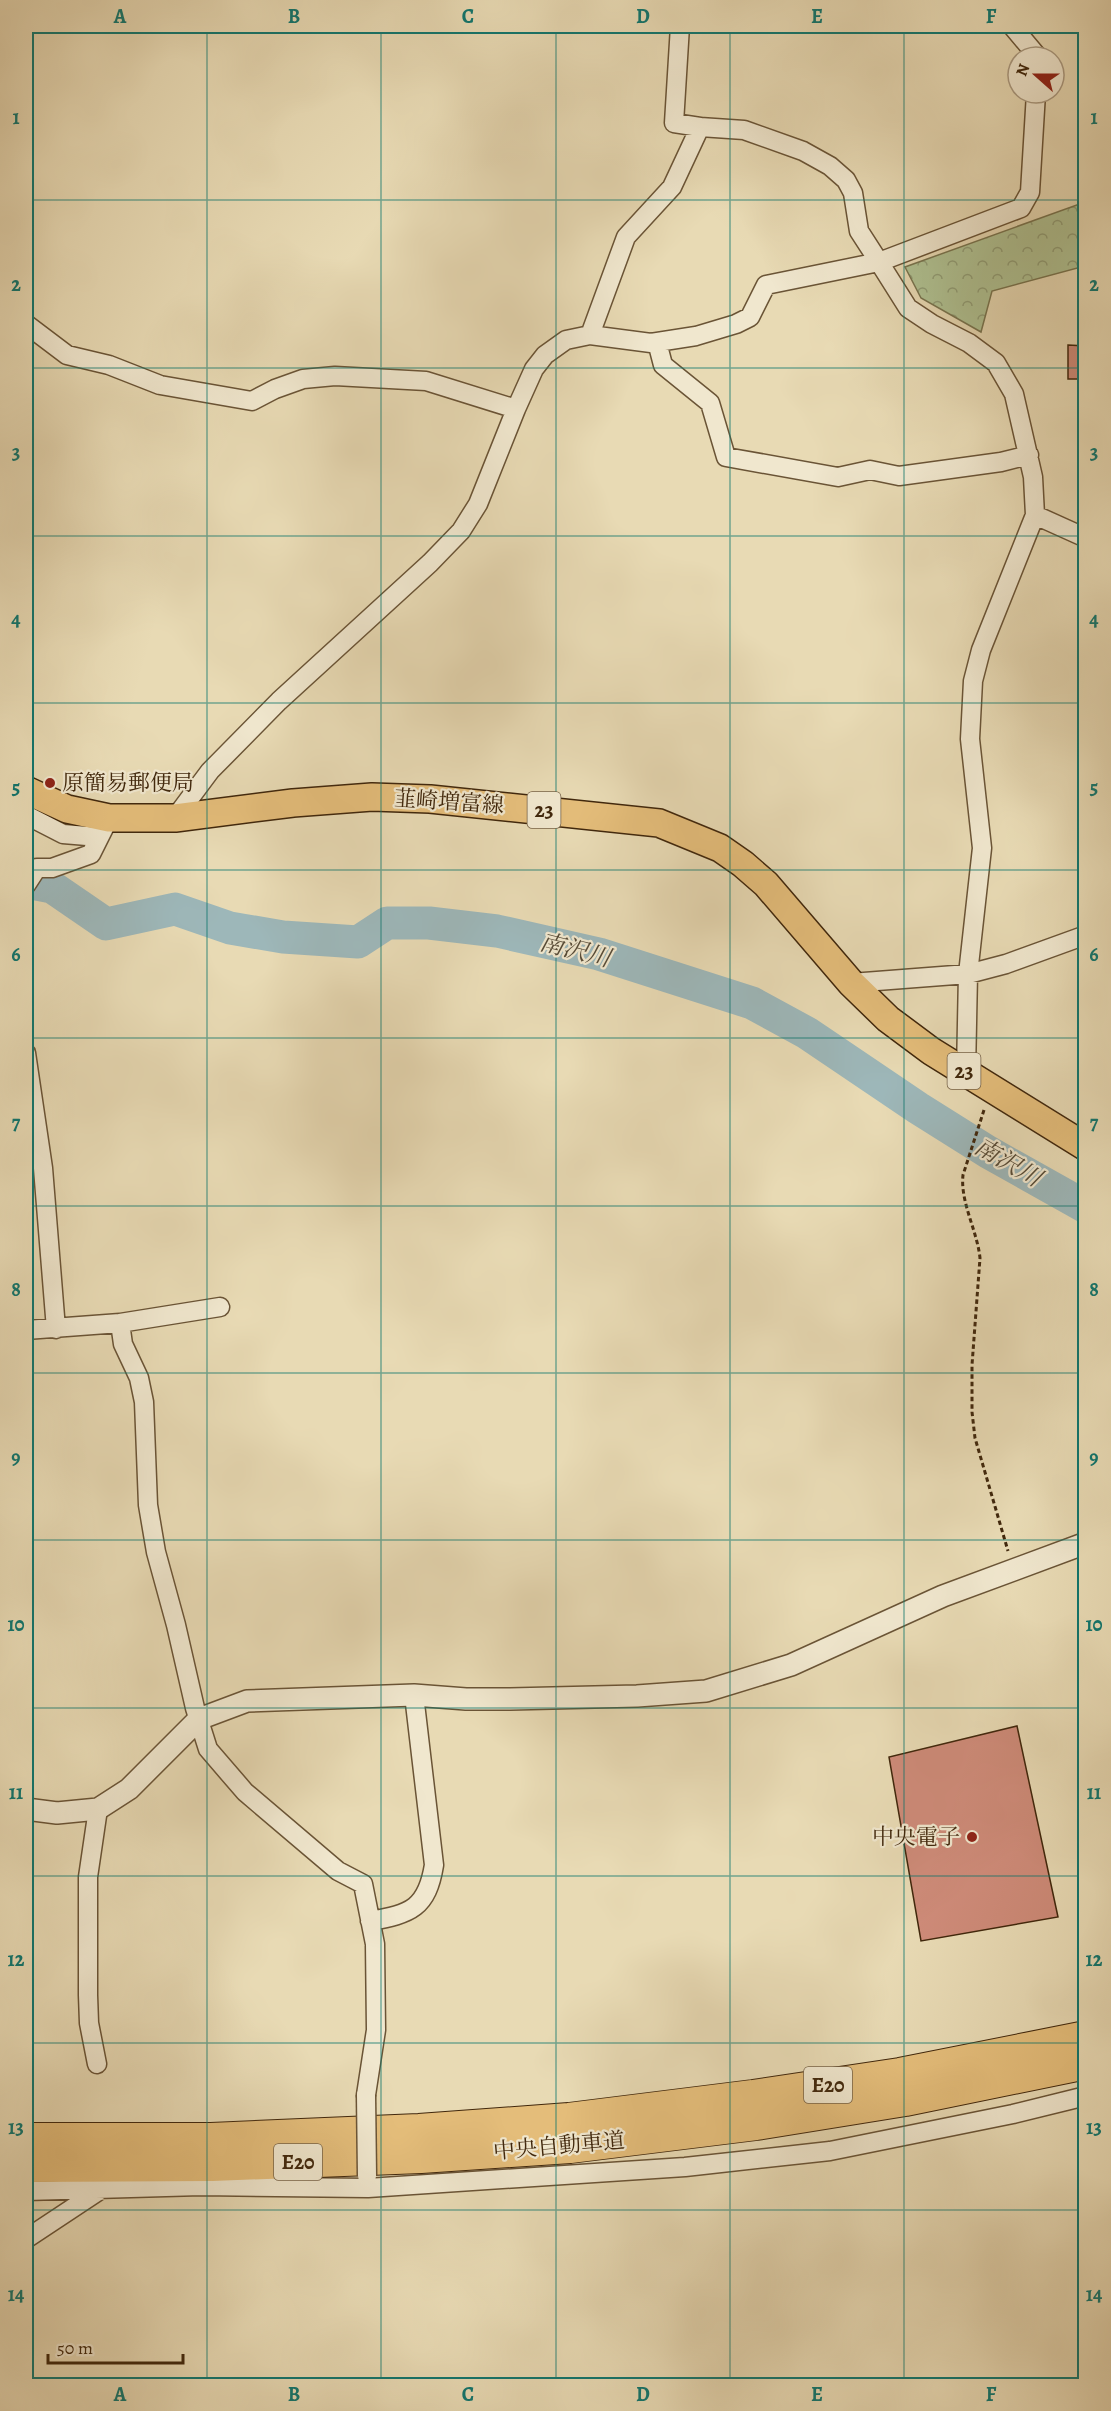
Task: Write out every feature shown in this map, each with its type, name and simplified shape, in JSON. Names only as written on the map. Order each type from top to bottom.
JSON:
[{"type":"highway","name":"中央自動車道","points":[[26,2139],[211,2139],[419,2130],[568,2120],[900,2074],[1086,2037]]},
{"type":"highway","name":"中央自動車道","points":[[26,2166],[247,2164],[422,2157],[570,2147],[756,2124],[905,2100],[1086,2063]]},
{"type":"main road","name":"韮崎増富線","points":[[26,790],[104,828],[293,803],[372,797],[430,799],[659,823],[701,839],[743,864],[766,884],[851,983],[888,1019],[931,1051],[1086,1148]]},
{"type":"street","points":[[680,26],[674,123],[744,130],[803,151],[830,166],[846,180],[853,193],[859,231],[908,308],[932,324],[969,343],[996,363],[1014,394],[1033,477],[1035,514],[981,650],[973,681],[970,739],[981,848],[968,974],[966,1072]]},
{"type":"street","points":[[1012,26],[1028,45]]},
{"type":"street","points":[[175,818],[210,771],[293,687],[430,564],[460,531],[478,504],[534,369],[545,355],[566,340],[590,334],[651,344],[696,336],[736,324],[750,317],[766,285],[879,262],[1021,208],[1030,192],[1035,105]]},
{"type":"street","points":[[590,334],[626,237],[672,187],[700,127]]},
{"type":"street","points":[[26,324],[67,355],[109,365],[160,385],[252,401],[274,389],[303,379],[335,376],[426,381],[516,410]]},
{"type":"street","points":[[657,342],[663,365],[710,403],[726,458],[838,477],[870,470],[899,476],[1000,462],[1029,455]]},
{"type":"street","points":[[1035,514],[1086,538]]},
{"type":"street","points":[[26,815],[63,834],[104,828]]},
{"type":"street","points":[[26,885],[37,868],[52,868],[91,854],[104,828]]},
{"type":"street","points":[[851,983],[968,974],[1006,964],[1086,935]]},
{"type":"street","points":[[26,1053],[43,1168],[56,1329]]},
{"type":"street","points":[[26,1330],[120,1323],[220,1307]]},
{"type":"street","points":[[120,1323],[123,1344],[139,1378],[144,1402],[148,1505],[156,1551],[208,1749],[245,1792],[338,1871],[363,1884],[375,1944],[376,2030],[366,2095],[368,2182]]},
{"type":"street","points":[[26,1809],[57,1813],[98,1809],[129,1789],[199,1719],[247,1701],[414,1695],[466,1700],[637,1696],[706,1691],[791,1665],[943,1596],[1086,1543]]},
{"type":"street","points":[[370,1921],[399,1916],[411,1911],[427,1895],[431,1883],[434,1864],[414,1695]]},
{"type":"street","points":[[97,2064],[88,1995],[88,1877],[98,1809]]},
{"type":"street","points":[[26,2191],[368,2182],[685,2167],[831,2151],[1013,2114],[1086,2096]]},
{"type":"street","points":[[26,2239],[100,2190]]},
{"type":"path","points":[[992,1089],[963,1174],[962,1185],[978,1242],[980,1258],[972,1365],[972,1412],[975,1438],[1013,1569]]},
{"type":"green space","points":[[1085,202],[1085,266],[992,291],[981,332],[921,298],[905,267]]},
{"type":"building","points":[[1068,345],[1086,346],[1086,379],[1068,379]]},
{"type":"building","name":"中央電子","points":[[1017,1726],[1058,1917],[921,1941],[889,1757]]},
{"type":"waterway","name":"南沢川","points":[[26,882],[52,887],[106,924],[175,909],[230,928],[283,937],[358,942],[387,923],[429,923],[497,931],[599,954],[752,1003],[807,1033],[988,1152],[1086,1207]]},
{"type":"place","name":"原簡易郵便局","points":[[50,783]]},
{"type":"place","name":"中央電子","points":[[972,1837]]}]
